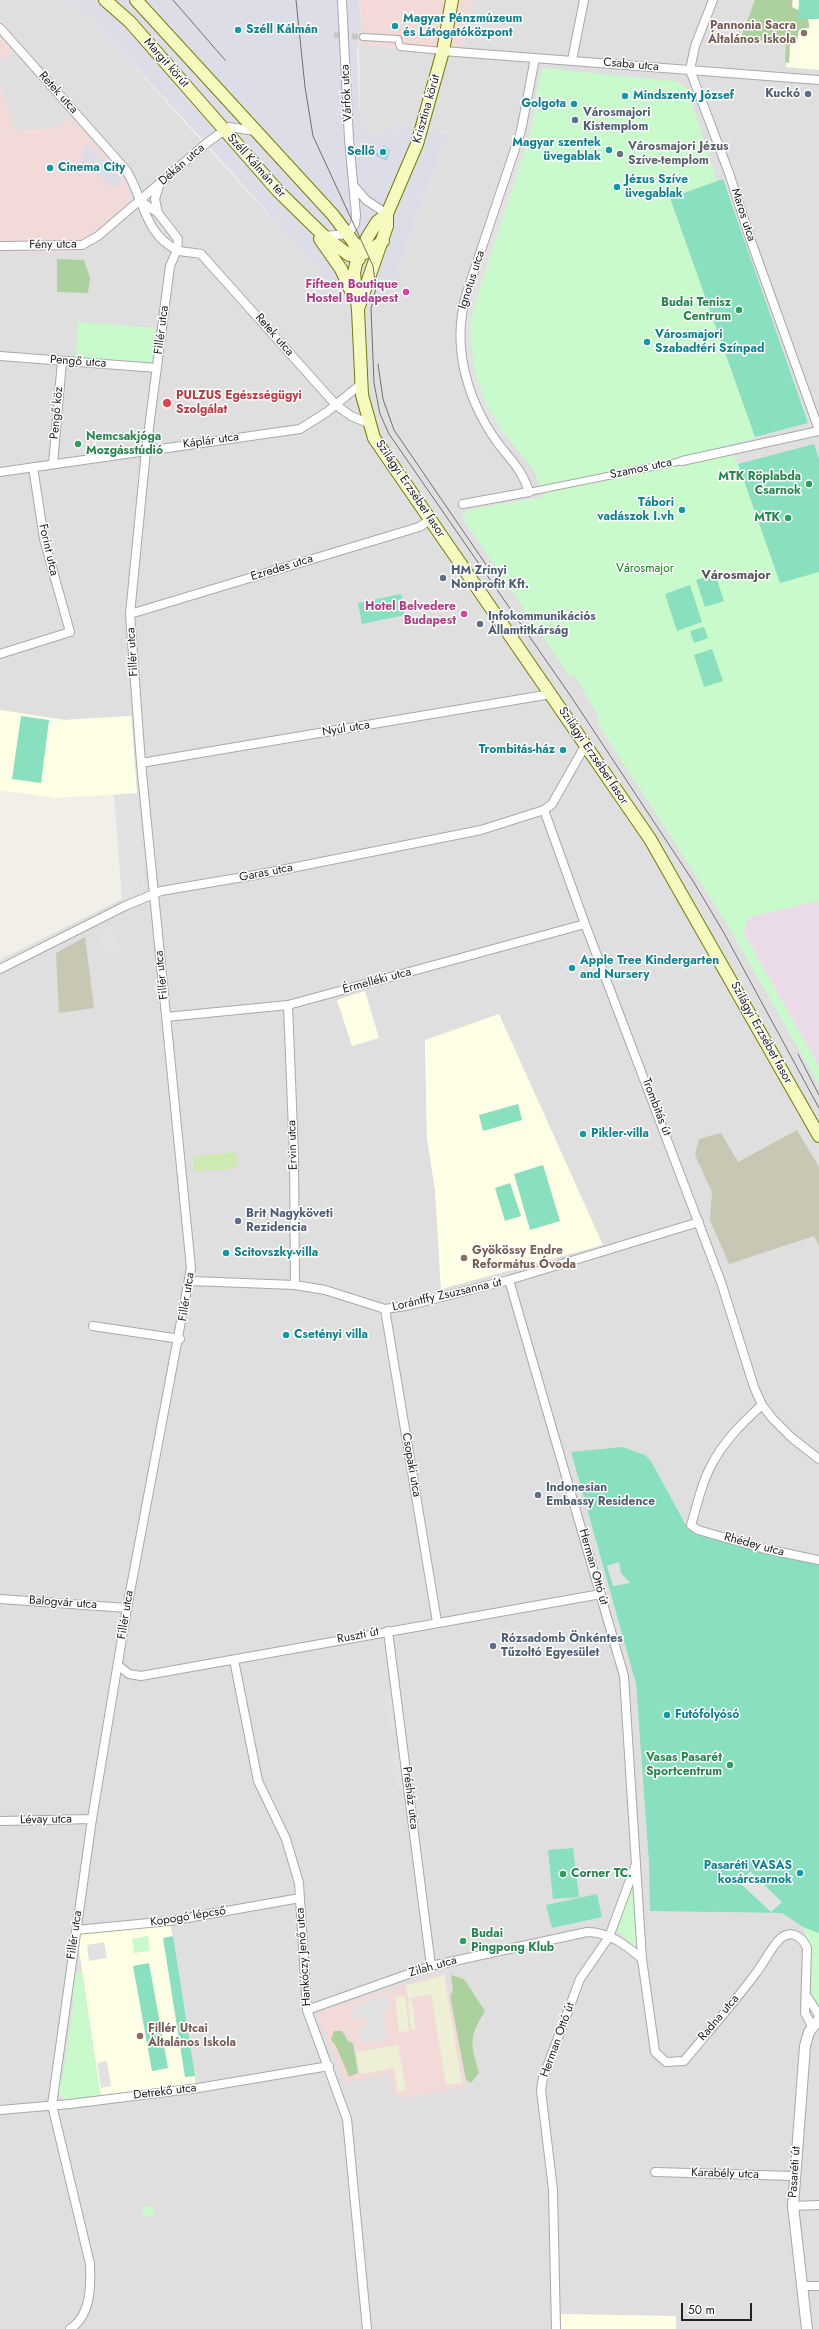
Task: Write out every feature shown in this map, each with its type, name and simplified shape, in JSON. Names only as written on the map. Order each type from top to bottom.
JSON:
[{"type":"main road","name":"Margit körút","points":[[105,0],[130,22],[225,130]]},
{"type":"main road","name":"Margit körút","points":[[136,0],[255,131]]},
{"type":"main road","name":"Krisztina körút","points":[[383,241],[387,226],[387,214],[418,144],[443,51],[452,0]]},
{"type":"main road","name":"Széll Kálmán tér","points":[[225,130],[293,208],[324,236],[349,254],[358,255]]},
{"type":"main road","name":"Széll Kálmán tér","points":[[255,131],[348,234],[358,255]]},
{"type":"main road","points":[[293,208],[329,249],[359,304]]},
{"type":"main road","name":"Krisztina körút","points":[[371,231],[387,214]]},
{"type":"main road","points":[[348,234],[360,236],[371,231]]},
{"type":"main road","points":[[361,384],[359,304],[354,273],[358,255],[371,231]]},
{"type":"main road","points":[[359,304],[383,241]]},
{"type":"main road","points":[[358,255],[368,252],[383,241]]},
{"type":"main road","name":"Szilágyi Erzsébet fasor","points":[[361,384],[364,405],[374,438],[432,519],[585,746],[650,839],[819,1136]]},
{"type":"street","name":"Várfok utca","points":[[342,0],[356,215],[355,224],[348,234]]},
{"type":"street","points":[[572,60],[584,0]]},
{"type":"street","points":[[690,70],[695,46],[713,0]]},
{"type":"street","name":"Retek utca","points":[[0,28],[126,170],[132,179],[139,200],[151,224],[165,241],[177,250],[201,254],[336,405],[358,420],[370,424]]},
{"type":"street","points":[[363,37],[398,39],[400,47],[443,51]]},
{"type":"street","name":"Csaba utca","points":[[443,51],[819,80]]},
{"type":"street","name":"Ignotus utca","points":[[529,492],[521,471],[497,442],[477,408],[462,366],[461,317],[467,292],[521,131],[535,58]]},
{"type":"street","name":"Maros utca","points":[[690,70],[702,96],[819,430]]},
{"type":"street","name":"Széll Kálmán tér","points":[[225,130],[233,126],[255,131]]},
{"type":"street","name":"Dékán utca","points":[[139,200],[159,186],[208,142],[225,130]]},
{"type":"street","points":[[353,185],[366,200],[387,214]]},
{"type":"street","points":[[158,213],[155,199],[159,186]]},
{"type":"street","points":[[139,200],[158,213],[177,235],[177,250]]},
{"type":"street","name":"Fény utca","points":[[0,246],[82,245],[98,236],[139,200]]},
{"type":"street","points":[[324,236],[348,234]]},
{"type":"street","name":"Fillér utca","points":[[70,2329],[82,2317],[87,2302],[91,2288],[90,2264],[52,2105],[92,1819],[119,1666],[127,1608],[180,1339],[191,1268],[154,894],[130,614],[146,451],[170,266],[177,250]]},
{"type":"street","name":"Pengő utca","points":[[0,356],[157,368]]},
{"type":"street","name":"Pengő köz","points":[[53,464],[62,361]]},
{"type":"street","name":"Káplár utca","points":[[0,472],[300,429],[336,405],[361,384]]},
{"type":"street","name":"Szamos utca","points":[[463,504],[682,461],[819,430]]},
{"type":"street","name":"Forint utca","points":[[0,654],[70,632],[44,538],[33,467]]},
{"type":"street","name":"Ezredes utca","points":[[130,614],[419,527],[432,519]]},
{"type":"street","name":"Nyúl utca","points":[[142,763],[551,694]]},
{"type":"street","points":[[544,810],[552,804],[585,746]]},
{"type":"street","name":"Garas utca","points":[[0,969],[125,906],[154,894],[481,830],[544,810]]},
{"type":"street","name":"Trombitás út","points":[[544,810],[585,924],[721,1282],[747,1368],[762,1405],[792,1438],[819,1458]]},
{"type":"street","name":"Érmelléki utca","points":[[166,1017],[288,1005],[585,924]]},
{"type":"street","name":"Ervin utca","points":[[288,1005],[294,1156],[295,1284]]},
{"type":"street","name":"Lorántffy Zsuzsanna út","points":[[190,1281],[295,1284],[326,1290],[385,1308],[406,1306],[509,1280],[699,1222]]},
{"type":"street","name":"Herman Ottó út","points":[[509,1280],[624,1676],[641,1915]]},
{"type":"street","name":"Csopaki utca","points":[[385,1308],[437,1622]]},
{"type":"street","points":[[93,1326],[180,1339]]},
{"type":"street","name":"Rhédey utca","points":[[762,1405],[743,1422],[723,1446],[710,1467],[691,1525],[698,1530],[765,1549],[819,1560]]},
{"type":"street","name":"Ruszti út","points":[[119,1666],[129,1674],[141,1676],[437,1622],[601,1594]]},
{"type":"street","name":"Balogvár utca","points":[[0,1599],[127,1608]]},
{"type":"street","name":"Présház utca","points":[[388,1631],[431,1966]]},
{"type":"street","name":"Hankóczy Jenő utca","points":[[234,1660],[258,1781],[286,1839],[299,1883],[307,2010],[329,2066],[347,2119],[367,2329]]},
{"type":"street","name":"Lévay utca","points":[[0,1821],[92,1819]]},
{"type":"street","name":"Herman Ottó út","points":[[556,2329],[553,2190],[540,2090],[543,2078],[580,1979],[609,1937],[637,1861]]},
{"type":"street","name":"Kopogó lépcső","points":[[76,1930],[170,1921],[300,1898]]},
{"type":"street","name":"Radna utca","points":[[641,1915],[642,1958],[656,2052],[666,2062],[684,2061],[756,1974],[782,1938],[789,1934],[801,1938],[807,1948],[807,1995],[805,2013],[816,2022]]},
{"type":"street","name":"Zilah utca","points":[[307,2010],[431,1966],[587,1932],[602,1933],[609,1937]]},
{"type":"street","points":[[609,1937],[627,1945],[642,1958]]},
{"type":"street","name":"Radna utca","points":[[807,1995],[809,2003],[819,2015]]},
{"type":"street","name":"Pasaréti út","points":[[807,2329],[793,2206],[794,2176],[805,2046],[816,2022]]},
{"type":"street","name":"Detrekő utca","points":[[0,2110],[198,2088],[329,2066]]},
{"type":"street","name":"Karabély utca","points":[[655,2172],[794,2176]]},
{"type":"street","points":[[793,2206],[819,2205]]},
{"type":"street","points":[[803,2286],[819,2286]]},
{"type":"shaded area","points":[[0,0],[62,0],[92,20],[295,244],[390,301],[405,248],[448,134],[400,124],[383,134],[372,135],[363,127],[360,115],[359,44],[461,56],[472,0],[819,0],[819,572],[780,583],[738,464],[733,455],[713,459],[710,450],[755,437],[670,198],[692,105],[690,91],[541,71],[537,103],[530,134],[472,313],[470,329],[529,463],[540,479],[543,497],[468,510],[462,517],[571,677],[575,675],[600,719],[597,722],[725,920],[819,1084],[819,1563],[694,1532],[687,1527],[651,1461],[571,1453],[636,1684],[649,1864],[712,1912],[782,1913],[803,1927],[819,1933],[819,2329],[0,2329],[0,960],[144,888],[131,716],[64,720],[0,710],[0,252],[78,252],[70,117],[57,128],[14,132],[0,83],[0,61],[22,45],[0,19]],"holes":[[[425,1040],[603,1244],[441,1289],[435,1190],[427,1138]]]},
{"type":"shaded area","points":[[62,0],[359,0],[363,40],[360,40],[357,50],[360,115],[363,127],[372,135],[383,134],[400,124],[448,134],[405,248],[390,301],[348,304],[213,151],[92,20]]},
{"type":"shaded area","points":[[359,0],[472,0],[461,56],[359,44],[362,28]]},
{"type":"shaded area","name":"Pannonia Sacra Általános Iskola","points":[[793,0],[819,0],[819,70],[786,67]]},
{"type":"shaded area","points":[[0,19],[22,45],[0,61]]},
{"type":"shaded area","points":[[0,83],[14,132],[57,128],[70,116],[124,177],[132,201],[129,216],[92,247],[78,252],[0,252]]},
{"type":"shaded area","points":[[529,98],[537,103],[530,134],[472,313],[470,329],[474,370],[486,404],[505,435],[497,442],[464,372],[461,315]]},
{"type":"shaded area","points":[[88,144],[122,180],[120,186],[110,187],[94,171],[89,171],[81,163],[82,150]]},
{"type":"shaded area","points":[[0,710],[64,720],[131,716],[137,793],[56,798],[0,790]]},
{"type":"shaded area","points":[[137,793],[144,888],[122,899],[114,795]]},
{"type":"shaded area","points":[[818,900],[819,1067],[743,932],[749,917]]},
{"type":"shaded area","points":[[111,925],[119,949],[104,954],[97,933]]},
{"type":"shaded area","points":[[85,937],[94,1008],[59,1013],[56,953]]},
{"type":"shaded area","points":[[365,991],[379,1038],[352,1046],[337,1000]]},
{"type":"shaded area","points":[[499,1014],[603,1245],[441,1289],[435,1190],[427,1138],[425,1040]]},
{"type":"shaded area","points":[[797,1130],[819,1167],[819,1246],[814,1236],[729,1264],[710,1220],[712,1192],[695,1155],[699,1139],[721,1133],[738,1162]]},
{"type":"shaded area","points":[[619,1562],[621,1573],[630,1583],[613,1586],[607,1566]]},
{"type":"shaded area","points":[[392,1695],[397,1730],[389,1731],[384,1696]]},
{"type":"shaded area","points":[[399,1749],[405,1789],[396,1790],[391,1750]]},
{"type":"shaded area","points":[[750,1871],[782,1902],[771,1912],[741,1884]]},
{"type":"shaded area","name":"Fillér Utcai Általános Iskola","points":[[170,1921],[196,2085],[101,2098],[76,1930]]},
{"type":"shaded area","points":[[104,1942],[107,1958],[89,1961],[87,1945]]},
{"type":"shaded area","points":[[445,1972],[467,2087],[396,2099],[390,2074],[346,2083],[316,2013]]},
{"type":"shaded area","points":[[444,1975],[462,2083],[446,2085],[431,1994],[408,1999],[406,1986]]},
{"type":"shaded area","points":[[388,1995],[390,2009],[382,2012],[386,2040],[361,2044],[359,2027],[367,2025],[366,2018],[354,2019],[352,2006]]},
{"type":"shaded area","points":[[405,1996],[409,2031],[399,2032],[395,1997]]},
{"type":"shaded area","points":[[408,2001],[412,2001],[416,2030],[411,2030]]},
{"type":"shaded area","points":[[398,2045],[406,2090],[398,2092],[394,2068],[360,2074],[356,2052]]},
{"type":"shaded area","points":[[107,2061],[111,2086],[101,2088],[97,2063]]},
{"type":"shaded area","points":[[561,2314],[676,2316],[676,2329],[560,2329]]},
{"type":"green space","points":[[755,0],[792,0],[792,7],[807,17],[809,28],[799,30],[797,41],[790,45],[789,63],[785,62],[786,43],[745,39],[742,34]]},
{"type":"green space","points":[[799,0],[819,0],[819,19],[798,19]]},
{"type":"green space","name":"Városmajor","points":[[544,68],[678,82],[690,91],[692,105],[717,181],[670,198],[755,438],[710,450],[713,459],[733,455],[738,464],[780,583],[819,572],[819,903],[817,901],[749,917],[743,932],[819,1067],[819,1084],[725,920],[597,722],[600,719],[575,675],[571,678],[462,517],[468,510],[543,497],[537,477],[533,470],[506,436],[488,408],[473,362],[471,329],[472,313],[530,134],[537,103],[535,101],[541,71]]},
{"type":"green space","name":"Budai Tenisz Centrum","points":[[723,179],[808,423],[755,437],[670,198]]},
{"type":"green space","points":[[57,259],[84,260],[90,278],[88,293],[57,292]]},
{"type":"green space","points":[[78,322],[156,328],[152,363],[76,358]]},
{"type":"green space","name":"MTK","points":[[814,444],[819,459],[819,572],[780,583],[738,464]]},
{"type":"green space","points":[[715,574],[724,601],[705,607],[696,580]]},
{"type":"green space","points":[[690,585],[702,622],[677,631],[665,594]]},
{"type":"green space","points":[[401,594],[405,615],[362,624],[358,603]]},
{"type":"green space","points":[[704,627],[708,638],[694,643],[690,631]]},
{"type":"green space","points":[[712,649],[723,681],[704,687],[694,655]]},
{"type":"green space","points":[[21,716],[49,720],[41,783],[12,779]]},
{"type":"green space","points":[[518,1104],[522,1120],[483,1131],[479,1115]]},
{"type":"green space","points":[[236,1152],[237,1167],[220,1171],[206,1169],[194,1172],[193,1157]]},
{"type":"green space","points":[[543,1165],[560,1221],[530,1230],[514,1174]]},
{"type":"green space","points":[[510,1183],[521,1216],[505,1221],[495,1188]]},
{"type":"green space","name":"Vasas Pasarét Sportcentrum","points":[[622,1447],[645,1455],[651,1461],[687,1527],[694,1532],[819,1563],[819,1933],[803,1927],[782,1913],[650,1911],[649,1864],[636,1684],[571,1452]]},
{"type":"green space","name":"Corner TC.","points":[[573,1848],[579,1897],[553,1899],[548,1850]]},
{"type":"green space","points":[[635,1882],[638,1950],[616,1929]]},
{"type":"green space","name":"Corner TC.","points":[[597,1894],[602,1917],[552,1928],[546,1905]]},
{"type":"green space","points":[[803,1927],[819,1933],[819,2008],[812,1998],[811,1949]]},
{"type":"green space","points":[[148,1936],[150,1951],[134,1953],[132,1939]]},
{"type":"green space","points":[[173,1936],[195,2076],[185,2077],[163,1938]]},
{"type":"green space","points":[[149,1963],[168,2068],[152,2071],[133,1966]]},
{"type":"green space","points":[[82,1972],[101,2098],[65,2103],[58,2092],[63,2074],[74,2003],[70,1989],[71,1974]]},
{"type":"green space","points":[[451,1975],[464,1979],[485,2011],[474,2035],[473,2048],[479,2073],[471,2083],[466,2080],[450,1996],[453,1990]]},
{"type":"green space","points":[[334,2031],[342,2031],[348,2041],[353,2043],[358,2073],[349,2077],[336,2046],[331,2040]]},
{"type":"green space","points":[[146,2206],[150,2206],[152,2207],[152,2215],[146,2216],[143,2213],[143,2209]]},
{"type":"water","points":[[384,145],[390,151],[387,161],[374,155]]},
{"type":"tunnel","points":[[334,35],[363,37]]},
{"type":"tram line","points":[[173,0],[225,60]]},
{"type":"tram line","points":[[296,0],[305,87],[313,136],[373,266],[376,288],[371,309],[374,383],[380,414],[389,434],[570,695],[693,881],[724,933],[819,1108]]},
{"type":"tram line","points":[[378,364],[383,399],[394,430],[489,569]]},
{"type":"tram line","points":[[798,1054],[819,1095]]},
{"type":"place","name":"Magyar Pénzmúzeum és Látogatóközpont","points":[[395,26]]},
{"type":"place","name":"Széll Kálmán","points":[[238,30]]},
{"type":"place","name":"Pannonia Sacra Általános Iskola","points":[[804,33]]},
{"type":"place","name":"Kuckó","points":[[808,94]]},
{"type":"place","name":"Mindszenty József","points":[[625,96]]},
{"type":"place","name":"Golgota","points":[[574,104]]},
{"type":"place","name":"Városmajori Kistemplom","points":[[575,120]]},
{"type":"place","name":"Magyar szentek üvegablak","points":[[609,150]]},
{"type":"place","name":"Sellő","points":[[383,152]]},
{"type":"place","name":"Városmajori Jézus Szíve-templom","points":[[620,154]]},
{"type":"place","name":"Cinema City","points":[[50,168]]},
{"type":"place","name":"Jézus Szíve üvegablak","points":[[617,187]]},
{"type":"place","name":"Fifteen Boutique Hostel Budapest","points":[[406,292]]},
{"type":"place","name":"Budai Tenisz Centrum","points":[[739,310]]},
{"type":"place","name":"Városmajori Szabadtéri Színpad","points":[[647,342]]},
{"type":"place","name":"PULZUS Egészségügyi Szolgálat","points":[[167,403]]},
{"type":"place","name":"Nemcsakjóga Mozgásstúdió","points":[[78,444]]},
{"type":"place","name":"MTK Röplabda Csarnok","points":[[809,484]]},
{"type":"place","name":"Tábori vadászok I.vh","points":[[682,510]]},
{"type":"place","name":"MTK","points":[[788,518]]},
{"type":"place","name":"HM Zrínyi Nonprofit Kft.","points":[[443,578]]},
{"type":"place","name":"Hotel Belvedere Budapest","points":[[464,614]]},
{"type":"place","name":"Infokommunikációs Államtitkárság","points":[[480,624]]},
{"type":"place","name":"Trombitás-ház","points":[[563,750]]},
{"type":"place","name":"Apple Tree Kindergarten and Nursery","points":[[572,968]]},
{"type":"place","name":"Pikler-villa","points":[[583,1134]]},
{"type":"place","name":"Brit Nagyköveti Rezidencia","points":[[238,1221]]},
{"type":"place","name":"Scitovszky-villa","points":[[226,1253]]},
{"type":"place","name":"Gyökössy Endre Református Óvoda","points":[[464,1258]]},
{"type":"place","name":"Csetényi villa","points":[[286,1335]]},
{"type":"place","name":"Indonesian Embassy Residence","points":[[538,1495]]},
{"type":"place","name":"Rózsadomb Önkéntes Tűzoltó Egyesület","points":[[493,1646]]},
{"type":"place","name":"Futófolyósó","points":[[667,1715]]},
{"type":"place","name":"Vasas Pasarét Sportcentrum","points":[[730,1765]]},
{"type":"place","name":"Pasaréti VASAS kosárcsarnok","points":[[800,1873]]},
{"type":"place","name":"Corner TC.","points":[[563,1874]]},
{"type":"place","name":"Budai Pingpong Klub","points":[[463,1941]]},
{"type":"place","name":"Fillér Utcai Általános Iskola","points":[[140,2036]]},
{"type":"district","name":"Városmajor","points":[[736,576]]}]
